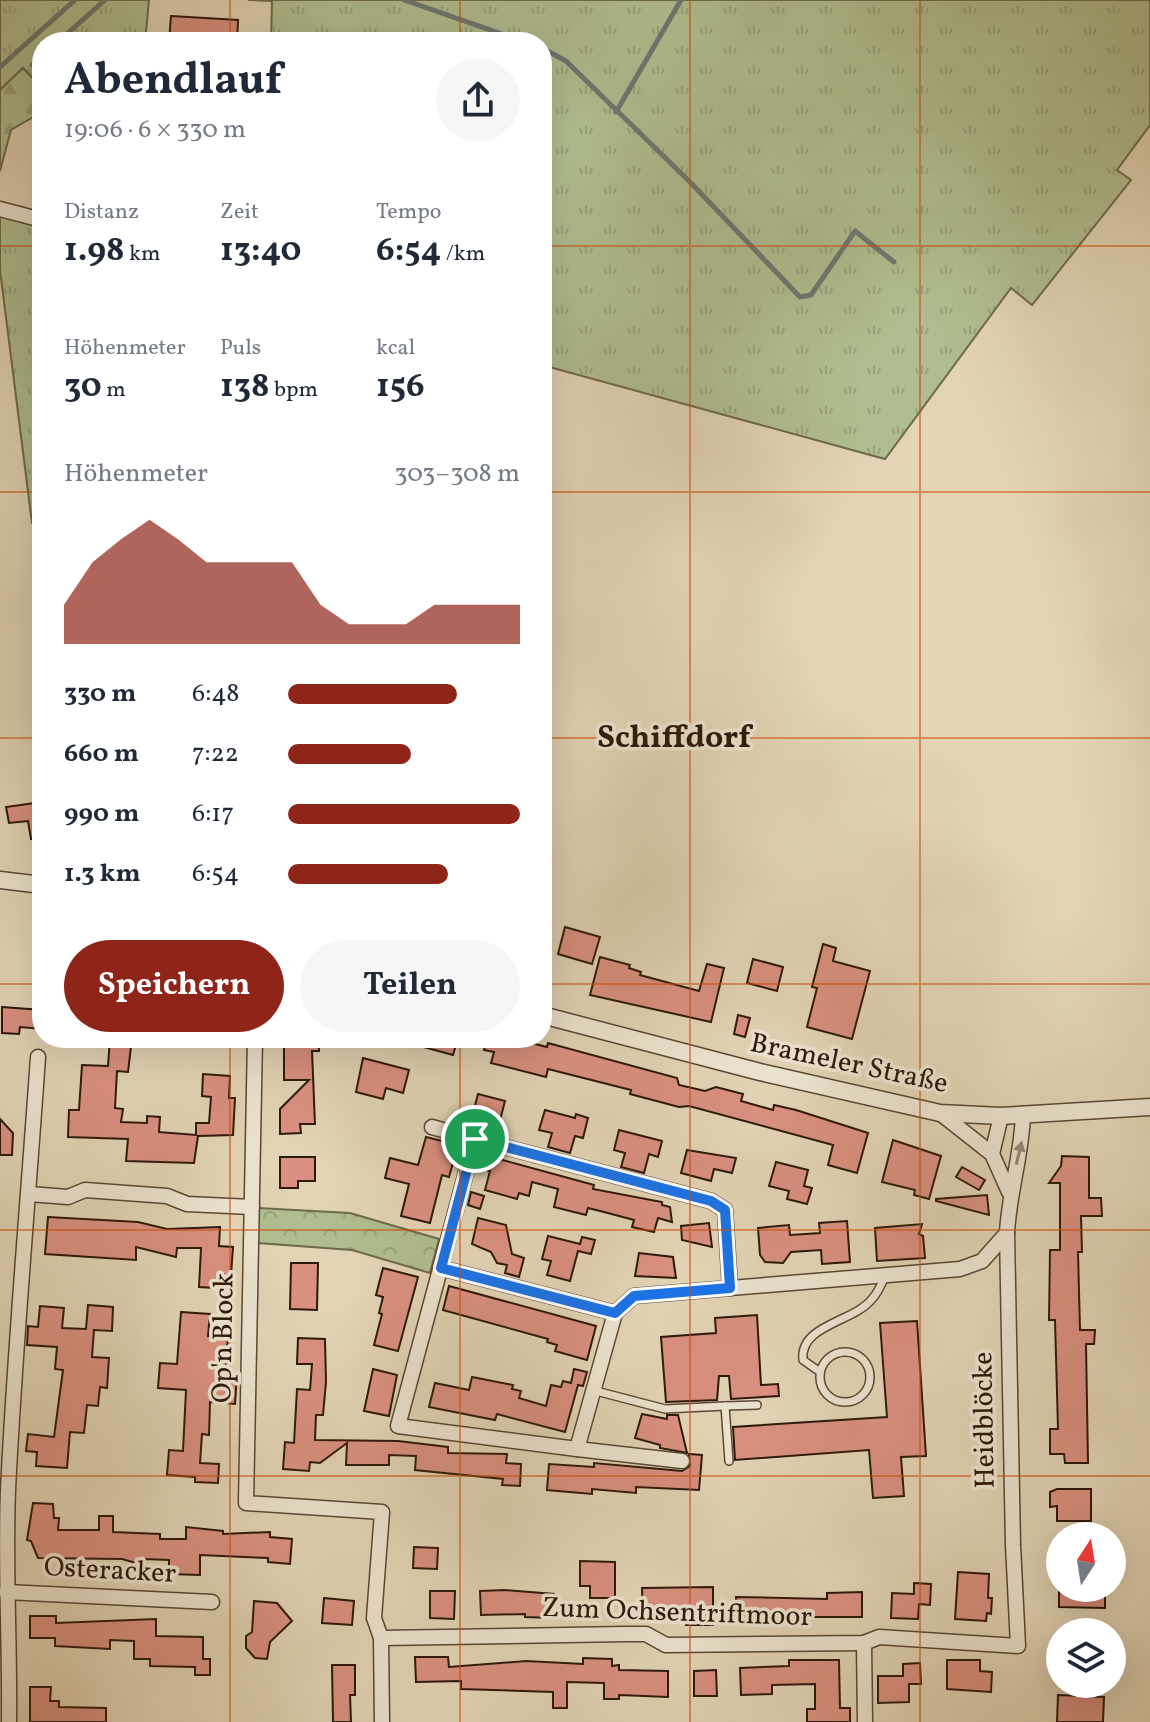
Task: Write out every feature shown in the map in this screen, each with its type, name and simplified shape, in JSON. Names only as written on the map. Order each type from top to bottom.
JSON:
[{"type":"street","points":[[0,209],[32,217]]},
{"type":"street","points":[[0,880],[32,884]]},
{"type":"street","name":"Brameler Straße","points":[[552,1018],[760,1072],[940,1113],[1001,1116],[1150,1107]]},
{"type":"street","name":"Op'n Block","points":[[255,1048],[246,1503],[382,1512],[374,1618],[381,1638]]},
{"type":"street","name":"Osteracker","points":[[9,1722],[10,1637],[4,1489],[38,1057]]},
{"type":"street","name":"Heidblöcke","points":[[940,1113],[992,1154],[1009,1192]]},
{"type":"street","name":"Heidblöcke","points":[[1018,1646],[1007,1233],[1009,1192],[1023,1137],[1023,1114]]},
{"type":"street","points":[[992,1154],[1001,1116]]},
{"type":"street","points":[[432,1127],[711,1201],[725,1210],[730,1288]]},
{"type":"street","points":[[475,1139],[398,1426],[682,1461]]},
{"type":"street","points":[[29,1194],[68,1197],[85,1190],[167,1196],[187,1204],[252,1207]]},
{"type":"street","points":[[577,1449],[596,1391],[615,1313],[634,1296],[960,1269],[982,1261],[1007,1233]]},
{"type":"street","points":[[441,1268],[615,1313]]},
{"type":"street","name":"Osteracker","points":[[6,1592],[212,1602]]},
{"type":"street","name":"Zum Ochsentriftmoor","points":[[381,1638],[646,1634],[666,1645],[864,1643],[879,1637],[1018,1646]]},
{"type":"street","points":[[381,1638],[382,1722]]},
{"type":"street","points":[[864,1643],[865,1722]]},
{"type":"lane","points":[[820,1372],[830,1357],[848,1353],[864,1361],[870,1378],[868,1387],[857,1400],[838,1402],[823,1390],[820,1372],[803,1360],[802,1350],[811,1336],[872,1300],[886,1275]]},
{"type":"lane","points":[[596,1391],[665,1409],[757,1405]]},
{"type":"lane","points":[[725,1406],[729,1461]]},
{"type":"green space","points":[[0,0],[149,0],[146,32],[32,32],[32,77],[23,68],[0,90]]},
{"type":"green space","points":[[248,0],[1150,0],[1150,125],[1117,170],[1131,180],[1032,305],[1011,288],[885,459],[552,368],[552,32],[271,32],[272,1]]},
{"type":"green space","points":[[23,68],[32,77],[32,118],[11,130],[0,171],[0,90]]},
{"type":"green space","points":[[0,204],[32,213],[32,523],[0,270]]},
{"type":"green space","points":[[258,1208],[350,1213],[439,1239],[430,1273],[352,1250],[258,1243]]},
{"type":"building","points":[[171,16],[238,20],[237,32],[170,32]]},
{"type":"building","points":[[32,803],[32,839],[28,821],[9,823],[6,807]]},
{"type":"building","points":[[565,927],[600,937],[592,964],[558,954]]},
{"type":"building","points":[[823,944],[836,948],[833,961],[870,971],[852,1039],[807,1027],[817,988],[812,987]]},
{"type":"building","points":[[600,957],[630,965],[629,968],[641,972],[640,975],[699,991],[707,964],[724,968],[711,1022],[590,995]]},
{"type":"building","points":[[753,959],[783,967],[777,991],[747,983]]},
{"type":"building","points":[[2,1007],[32,1009],[32,1028],[20,1027],[19,1034],[2,1033]]},
{"type":"building","points":[[738,1015],[750,1018],[745,1037],[734,1034]]},
{"type":"building","points":[[552,1044],[677,1078],[679,1085],[705,1091],[716,1087],[743,1094],[741,1101],[773,1110],[774,1105],[796,1110],[868,1133],[857,1173],[828,1165],[833,1145],[689,1106],[679,1107],[630,1094],[631,1090],[548,1069],[546,1077],[491,1063],[494,1052],[484,1050],[552,1048]]},
{"type":"building","points":[[109,1048],[131,1048],[128,1072],[117,1071],[115,1108],[123,1109],[121,1122],[147,1123],[147,1116],[160,1117],[159,1132],[196,1135],[196,1123],[209,1123],[211,1097],[202,1096],[203,1074],[230,1076],[229,1098],[235,1098],[233,1135],[198,1136],[194,1163],[126,1161],[128,1139],[68,1137],[69,1110],[79,1110],[82,1065],[108,1066]]},
{"type":"building","points":[[284,1048],[319,1048],[319,1051],[312,1051],[315,1124],[300,1124],[301,1133],[280,1134],[280,1109],[309,1080],[284,1080]]},
{"type":"building","points":[[427,1048],[455,1048],[453,1055]]},
{"type":"building","points":[[363,1058],[409,1070],[403,1093],[386,1088],[383,1099],[356,1092]]},
{"type":"building","points":[[478,1094],[505,1101],[499,1124],[472,1117]]},
{"type":"building","points":[[545,1110],[588,1118],[583,1138],[575,1136],[570,1153],[548,1147],[552,1133],[539,1130]]},
{"type":"building","points":[[0,1119],[13,1133],[12,1155],[0,1155]]},
{"type":"building","points":[[619,1130],[662,1141],[658,1157],[649,1154],[644,1173],[621,1167],[625,1153],[614,1150]]},
{"type":"building","points":[[426,1137],[458,1145],[449,1177],[442,1175],[430,1223],[401,1216],[409,1184],[385,1178],[390,1158],[418,1165]]},
{"type":"building","points":[[893,1140],[941,1156],[929,1199],[914,1195],[915,1190],[882,1182]]},
{"type":"building","points":[[687,1150],[736,1158],[732,1173],[714,1169],[711,1181],[681,1173]]},
{"type":"building","points":[[488,1156],[594,1185],[593,1189],[662,1202],[662,1205],[670,1207],[672,1222],[658,1218],[654,1232],[632,1227],[634,1220],[588,1208],[586,1215],[554,1207],[558,1189],[532,1182],[529,1196],[519,1193],[517,1199],[485,1190],[490,1171],[484,1169]]},
{"type":"building","points":[[1062,1156],[1089,1157],[1089,1198],[1101,1198],[1102,1216],[1081,1216],[1082,1252],[1078,1252],[1080,1330],[1095,1330],[1094,1344],[1086,1344],[1088,1463],[1065,1463],[1064,1454],[1050,1454],[1050,1429],[1058,1429],[1055,1320],[1049,1320],[1050,1250],[1060,1250],[1060,1183],[1049,1183],[1061,1166]]},
{"type":"building","points":[[280,1157],[315,1157],[315,1181],[298,1181],[298,1188],[280,1188]]},
{"type":"building","points":[[776,1162],[808,1170],[804,1186],[812,1188],[807,1204],[787,1199],[789,1191],[769,1186]]},
{"type":"building","points":[[962,1167],[985,1180],[979,1190],[956,1177]]},
{"type":"building","points":[[471,1192],[484,1196],[480,1209],[468,1205]]},
{"type":"building","points":[[987,1195],[989,1215],[936,1201],[936,1199]]},
{"type":"building","points":[[48,1217],[138,1222],[167,1229],[220,1227],[219,1246],[233,1247],[230,1289],[199,1287],[201,1248],[177,1248],[176,1257],[136,1247],[136,1260],[45,1254]]},
{"type":"building","points":[[478,1218],[506,1225],[512,1254],[524,1258],[519,1277],[505,1273],[507,1265],[497,1263],[491,1252],[472,1244]]},
{"type":"building","points":[[847,1221],[850,1262],[822,1264],[821,1250],[791,1252],[783,1263],[765,1262],[760,1255],[758,1228],[789,1225],[790,1235],[820,1233],[819,1223]]},
{"type":"building","points":[[709,1223],[712,1247],[682,1240],[681,1226]]},
{"type":"building","points":[[922,1224],[919,1234],[923,1236],[925,1258],[877,1261],[875,1228]]},
{"type":"building","points":[[548,1236],[580,1244],[582,1237],[595,1240],[591,1254],[578,1251],[570,1281],[547,1275],[551,1261],[542,1259]]},
{"type":"building","points":[[639,1253],[673,1257],[676,1278],[635,1276]]},
{"type":"building","points":[[291,1263],[318,1263],[317,1310],[290,1309]]},
{"type":"building","points":[[383,1268],[418,1277],[398,1351],[374,1345],[382,1314],[379,1313],[383,1297],[376,1295]]},
{"type":"building","points":[[449,1286],[596,1326],[587,1360],[555,1351],[557,1345],[547,1342],[548,1339],[443,1310]]},
{"type":"building","points":[[88,1305],[113,1307],[112,1331],[94,1330],[92,1357],[109,1358],[107,1388],[100,1387],[98,1406],[87,1405],[84,1433],[70,1432],[67,1468],[36,1466],[37,1452],[26,1451],[28,1434],[54,1437],[63,1370],[55,1369],[57,1347],[27,1345],[28,1326],[38,1327],[40,1306],[64,1308],[62,1328],[86,1329]]},
{"type":"building","points":[[181,1312],[210,1314],[208,1336],[228,1337],[225,1373],[237,1374],[235,1404],[210,1402],[209,1435],[202,1434],[200,1463],[219,1464],[218,1483],[195,1482],[195,1477],[167,1475],[169,1450],[183,1451],[186,1390],[158,1388],[160,1363],[177,1364]]},
{"type":"building","points":[[757,1315],[761,1385],[778,1384],[779,1396],[731,1399],[729,1376],[719,1376],[717,1400],[666,1402],[661,1337],[716,1333],[715,1318]]},
{"type":"building","points":[[917,1321],[926,1456],[901,1457],[904,1496],[873,1498],[869,1450],[735,1460],[733,1427],[887,1417],[880,1323]]},
{"type":"building","points":[[298,1338],[325,1339],[323,1415],[316,1415],[315,1440],[398,1441],[448,1447],[448,1453],[507,1454],[506,1463],[521,1464],[520,1486],[502,1485],[503,1479],[415,1470],[416,1456],[389,1455],[389,1465],[346,1465],[347,1443],[320,1463],[310,1462],[309,1471],[283,1469],[285,1442],[294,1443],[297,1389],[310,1390],[312,1364],[297,1364]]},
{"type":"building","points":[[373,1369],[397,1375],[389,1416],[364,1411]]},
{"type":"building","points":[[574,1369],[587,1372],[583,1386],[578,1385],[565,1432],[497,1414],[495,1420],[429,1407],[435,1383],[469,1390],[472,1377],[513,1385],[512,1389],[521,1391],[519,1398],[546,1406],[551,1385],[561,1387],[563,1381],[571,1383]]},
{"type":"building","points":[[642,1414],[667,1419],[667,1415],[678,1415],[687,1453],[660,1448],[660,1445],[635,1438]]},
{"type":"building","points":[[689,1454],[702,1455],[699,1490],[636,1487],[636,1493],[592,1489],[592,1494],[547,1490],[549,1464],[594,1467],[594,1463],[682,1471],[690,1466]]},
{"type":"building","points":[[1057,1489],[1091,1489],[1091,1521],[1057,1521],[1057,1506],[1050,1507],[1050,1492]]},
{"type":"building","points":[[33,1503],[53,1504],[54,1518],[59,1518],[58,1530],[99,1530],[99,1516],[113,1516],[113,1532],[160,1534],[160,1539],[186,1539],[186,1527],[223,1531],[223,1534],[270,1532],[270,1537],[292,1539],[290,1564],[268,1562],[268,1558],[200,1555],[200,1575],[169,1574],[169,1560],[144,1559],[143,1565],[122,1559],[38,1558],[31,1541],[27,1540]]},
{"type":"building","points":[[414,1547],[438,1548],[437,1569],[413,1568]]},
{"type":"building","points":[[580,1561],[615,1562],[615,1598],[590,1598],[590,1586],[580,1586]]},
{"type":"building","points":[[958,1572],[989,1574],[991,1614],[987,1613],[986,1621],[955,1619]]},
{"type":"building","points":[[914,1583],[931,1584],[930,1605],[919,1604],[918,1619],[891,1618],[892,1593],[914,1594]]},
{"type":"building","points":[[713,1587],[713,1625],[686,1625],[686,1614],[643,1615],[642,1588]]},
{"type":"building","points":[[430,1591],[455,1591],[454,1619],[430,1618]]},
{"type":"building","points":[[480,1591],[554,1594],[553,1618],[525,1617],[525,1614],[481,1615]]},
{"type":"building","points":[[862,1592],[862,1617],[808,1617],[808,1623],[737,1623],[736,1597],[827,1599],[827,1593]]},
{"type":"building","points":[[324,1598],[354,1601],[352,1625],[322,1623]]},
{"type":"building","points":[[254,1601],[277,1603],[292,1621],[270,1642],[267,1659],[255,1658],[246,1648],[246,1636],[252,1632]]},
{"type":"building","points":[[1059,1602],[1105,1602],[1105,1608],[1059,1607]]},
{"type":"building","points":[[30,1616],[56,1616],[56,1623],[156,1619],[156,1636],[203,1637],[203,1659],[210,1659],[210,1675],[195,1675],[195,1667],[150,1666],[150,1659],[134,1659],[134,1641],[110,1640],[110,1649],[55,1646],[55,1638],[30,1638]]},
{"type":"building","points":[[415,1657],[448,1657],[449,1667],[526,1661],[583,1664],[583,1658],[612,1659],[612,1666],[619,1665],[619,1670],[668,1671],[668,1697],[619,1695],[619,1699],[604,1699],[604,1683],[567,1682],[567,1708],[553,1708],[553,1692],[461,1689],[461,1681],[416,1682]]},
{"type":"building","points":[[789,1660],[839,1660],[840,1708],[850,1708],[850,1722],[807,1722],[807,1709],[815,1709],[815,1684],[772,1685],[772,1694],[741,1695],[740,1668],[789,1666]]},
{"type":"building","points":[[947,1660],[980,1660],[980,1671],[992,1672],[991,1692],[947,1689]]},
{"type":"building","points":[[920,1663],[921,1684],[909,1684],[909,1702],[878,1703],[878,1676],[903,1676],[903,1664]]},
{"type":"building","points":[[332,1665],[355,1665],[355,1695],[350,1695],[351,1722],[333,1722]]},
{"type":"building","points":[[716,1670],[717,1696],[694,1696],[694,1671]]},
{"type":"building","points":[[30,1687],[51,1687],[50,1701],[59,1701],[59,1707],[106,1708],[106,1722],[30,1722]]},
{"type":"building","points":[[1058,1698],[1104,1698],[1103,1722],[1057,1722]]},
{"type":"waterway","points":[[39,32],[75,0]]},
{"type":"waterway","points":[[69,32],[105,0]]},
{"type":"waterway","points":[[404,0],[496,32]]},
{"type":"waterway","points":[[616,112],[681,0]]},
{"type":"waterway","points":[[0,67],[32,38]]},
{"type":"waterway","points":[[552,53],[566,61],[689,181],[800,297],[811,295],[855,231],[894,262]]},
{"type":"district","name":"Schiffdorf","points":[[674,739]]},
{"type":"route","points":[[475,1139],[711,1201],[725,1210],[727,1219],[730,1288],[634,1296],[615,1313],[441,1268],[475,1139]]}]
